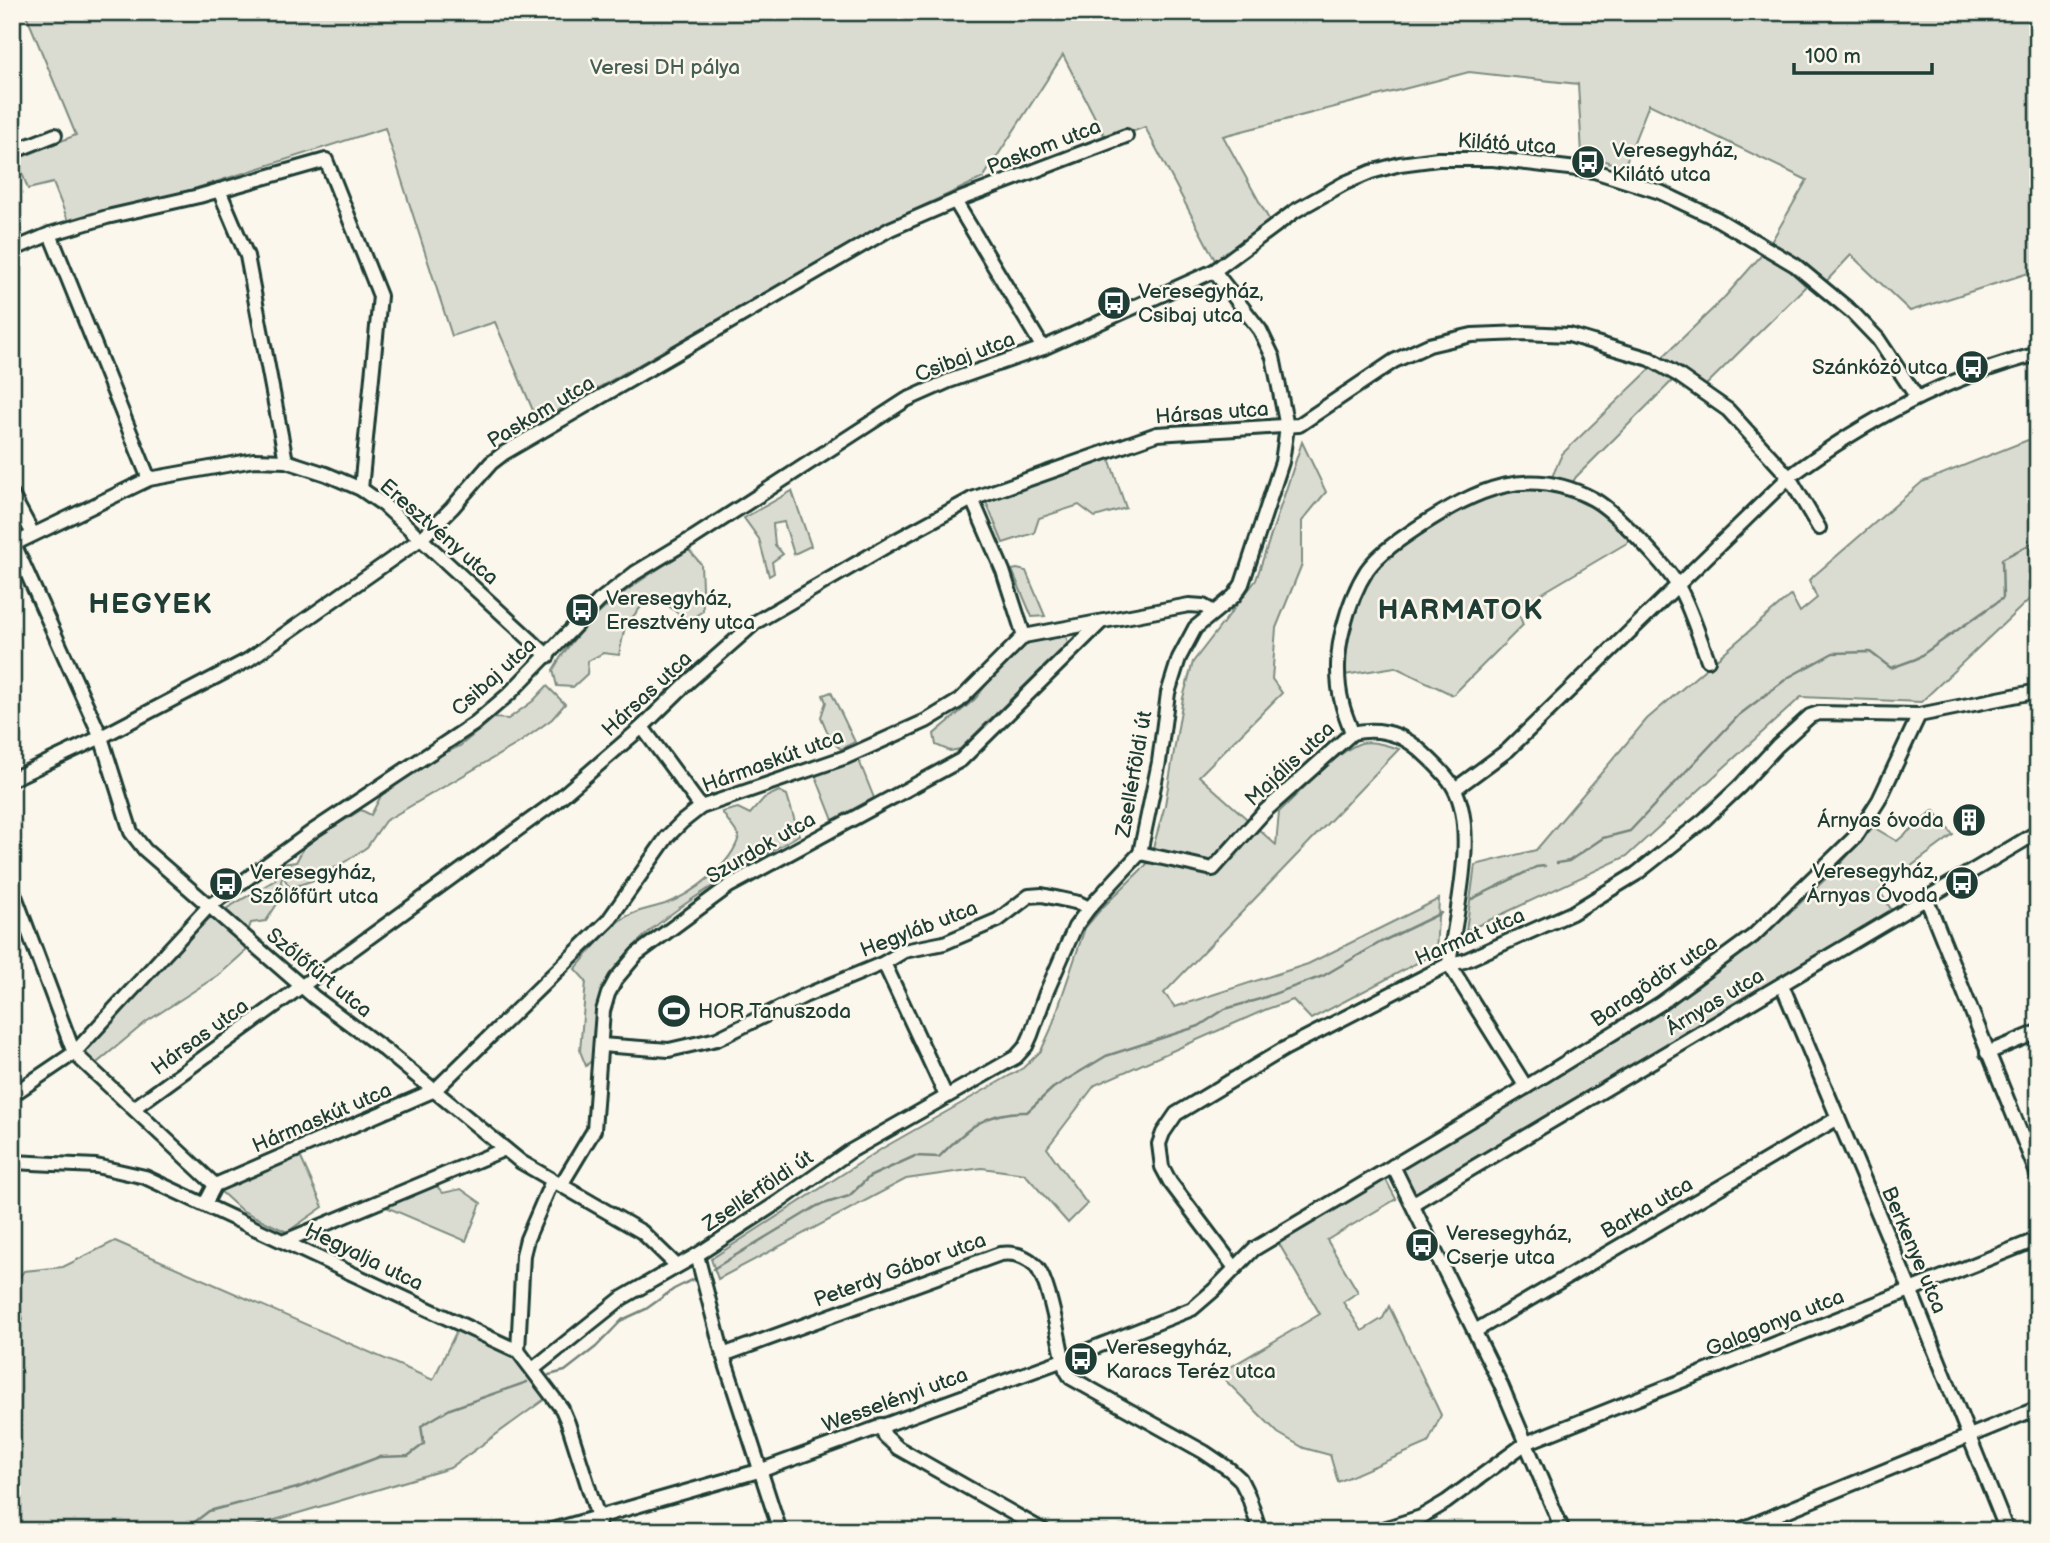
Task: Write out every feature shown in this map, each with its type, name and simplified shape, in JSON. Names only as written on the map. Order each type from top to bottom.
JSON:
[{"type":"street","points":[[12,152],[55,135]]},
{"type":"street","name":"Paskom utca","points":[[12,779],[101,737],[248,660],[422,538],[491,463],[504,453],[890,229],[955,201],[1126,136]]},
{"type":"street","name":"Kilátó utca","points":[[1214,271],[1265,232],[1322,195],[1371,172],[1400,164],[1438,159],[1493,159],[1594,172],[1660,192],[1717,219],[1794,265],[1853,313],[1878,339],[1916,396]]},
{"type":"street","points":[[12,250],[50,234],[107,217],[326,160],[380,296],[361,489]]},
{"type":"street","points":[[219,190],[247,256],[286,461]]},
{"type":"street","name":"Csibaj utca","points":[[955,201],[1043,348]]},
{"type":"street","points":[[50,234],[149,480]]},
{"type":"street","name":"Csibaj utca","points":[[12,1095],[74,1053],[209,906],[313,831],[474,724],[548,656],[598,601],[635,572],[693,538],[905,400],[949,381],[1043,348],[1214,271]]},
{"type":"street","name":"Zsellérföldi út","points":[[533,1369],[622,1298],[697,1255],[849,1152],[1016,1057],[1026,1046],[1061,957],[1076,927],[1089,908],[1140,853],[1159,762],[1168,693],[1178,658],[1195,628],[1234,596],[1242,584],[1282,462],[1287,427],[1273,357],[1260,330],[1214,271]]},
{"type":"street","points":[[1287,427],[1299,425],[1394,362],[1429,345],[1472,335],[1569,335],[1650,359],[1728,410],[1788,477],[1819,528]]},
{"type":"street","points":[[1526,1087],[1449,964],[1466,846],[1455,789],[1508,750],[1788,477],[1830,446],[1916,396],[1998,364],[2038,354]]},
{"type":"street","name":"Hársas utca","points":[[134,1108],[554,803],[642,727],[756,622],[972,499],[1157,433],[1287,427]]},
{"type":"street","name":"Eresztvény utca","points":[[13,544],[149,480],[227,463],[286,461],[361,489],[384,505],[548,656]]},
{"type":"street","points":[[1352,733],[1342,702],[1338,676],[1340,649],[1346,619],[1368,569],[1400,539],[1437,515],[1486,489],[1503,484],[1535,482],[1569,488],[1594,500],[1637,537],[1678,586],[1708,660]]},
{"type":"street","points":[[12,495],[33,534]]},
{"type":"street","points":[[972,499],[1003,571],[1024,636],[1189,604],[1203,606],[1214,612]]},
{"type":"street","name":"Szőlőfürt utca","points":[[13,544],[101,737],[131,832],[145,850],[302,986],[435,1090],[521,1162],[642,1231],[676,1265]]},
{"type":"street","name":"Szurdok utca","points":[[518,1351],[523,1255],[527,1239],[556,1183],[594,1130],[603,1011],[608,994],[636,954],[729,886],[961,760],[1100,623]]},
{"type":"street","name":"Hármaskút utca","points":[[215,1185],[435,1090],[608,921],[667,837],[701,807],[846,757],[926,721],[958,701],[1024,636]]},
{"type":"street","points":[[1919,715],[2038,691]]},
{"type":"street","name":"Harmat utca","points":[[1235,1268],[1170,1182],[1162,1167],[1159,1144],[1176,1114],[1284,1049],[1449,964],[1475,956],[1572,913],[1636,874],[1704,820],[1810,716],[1819,713],[1919,715]]},
{"type":"street","name":"Baragödör utca","points":[[1235,1268],[1254,1250],[1526,1087],[1670,996],[1753,936],[1856,836],[1879,800],[1919,715]]},
{"type":"street","points":[[642,727],[701,807]]},
{"type":"street","name":"Majális utca","points":[[1140,853],[1213,869],[1265,811],[1352,733],[1366,730],[1382,730],[1415,746],[1455,789]]},
{"type":"street","name":"Árnyas utca","points":[[1412,1204],[2038,832]]},
{"type":"street","points":[[12,888],[15,911],[74,1053],[215,1185],[205,1204]]},
{"type":"street","name":"Hegyláb utca","points":[[601,1045],[669,1050],[717,1039],[904,951],[944,943],[971,933],[998,920],[1029,896],[1042,895],[1079,903],[1089,908]]},
{"type":"street","points":[[1927,900],[2038,1176]]},
{"type":"street","points":[[884,962],[946,1096]]},
{"type":"street","name":"Berkenye utca","points":[[1782,985],[1910,1289],[2007,1531]]},
{"type":"street","points":[[1987,1053],[2038,1032]]},
{"type":"street","name":"Barka utca","points":[[1475,1331],[1838,1118]]},
{"type":"street","points":[[285,1241],[505,1149]]},
{"type":"street","name":"Hegyalja utca","points":[[12,1161],[96,1166],[129,1172],[205,1204],[518,1351],[562,1409],[597,1517],[599,1531]]},
{"type":"street","points":[[1393,1167],[1475,1331],[1563,1531]]},
{"type":"street","name":"Galagonya utca","points":[[1377,1531],[1421,1517],[1446,1502],[1526,1443],[2038,1239]]},
{"type":"street","name":"Peterdy Gábor utca","points":[[723,1355],[1000,1254],[1014,1252],[1037,1267],[1044,1281],[1063,1360]]},
{"type":"street","points":[[697,1255],[723,1355],[780,1531]]},
{"type":"street","name":"Wesselényi utca","points":[[549,1531],[762,1469],[1063,1360],[1192,1308],[1235,1268]]},
{"type":"street","points":[[1063,1360],[1066,1370],[1078,1384],[1204,1452],[1229,1469],[1240,1479],[1260,1531]]},
{"type":"street","points":[[1737,1531],[2038,1408]]},
{"type":"street","points":[[881,1425],[885,1436],[898,1448],[1044,1531]]},
{"type":"green space","name":"Veresi DH pálya","points":[[25,12],[2038,12],[2038,270],[1910,311],[1851,255],[1821,287],[1770,252],[1806,286],[1704,387],[1678,375],[1576,477],[1569,488],[1637,537],[1517,608],[1523,625],[1453,695],[1395,667],[1338,676],[1346,619],[1380,556],[1486,489],[1548,486],[1562,454],[1723,299],[1767,249],[1807,180],[1649,104],[1624,167],[1582,154],[1578,84],[1469,72],[1223,136],[1271,223],[1216,262],[1145,127],[1107,141],[1063,55],[983,178],[895,219],[538,422],[495,322],[452,336],[385,128],[71,228],[53,183],[28,189],[17,159],[76,135]]},
{"type":"green space","points":[[2038,436],[2038,591],[1921,702],[1801,697],[1627,856],[1466,931],[1475,865],[1536,850],[1647,719],[1791,595],[1800,612],[1817,598],[1809,580],[1922,482]]},
{"type":"green space","points":[[1302,442],[1326,492],[1302,521],[1302,564],[1276,628],[1272,679],[1282,693],[1199,776],[1276,845],[1279,812],[1341,754],[1365,742],[1399,749],[1164,993],[1175,1007],[1308,964],[1439,899],[1436,953],[1311,1019],[1293,1000],[1095,1085],[1047,1148],[1087,1204],[1068,1223],[1025,1174],[982,1168],[906,1179],[718,1279],[711,1259],[883,1148],[1023,1068],[1041,1051],[1085,928],[1149,862],[1165,805],[1183,698],[1193,662],[1256,580]]},
{"type":"green space","points":[[1109,458],[1126,508],[1095,517],[1079,505],[1039,518],[1034,533],[1003,543],[986,502]]},
{"type":"green space","points":[[792,491],[811,546],[794,554],[784,522],[773,524],[775,545],[783,554],[772,562],[774,573],[769,576],[759,539],[744,518]]},
{"type":"green space","points":[[689,550],[701,564],[703,611],[687,621],[651,595],[625,626],[619,655],[603,653],[588,661],[587,674],[573,687],[557,686],[553,670],[565,651],[596,616],[631,587]]},
{"type":"green space","points":[[1012,570],[1026,571],[1045,616],[1032,617]]},
{"type":"green space","points":[[1066,636],[1068,643],[960,749],[950,751],[936,745],[934,734],[975,699],[1005,661],[1030,642]]},
{"type":"green space","points":[[547,686],[565,704],[552,719],[519,743],[385,821],[367,847],[314,880],[290,888],[283,876],[281,881],[284,893],[266,921],[251,923],[248,931],[224,910],[275,880],[282,864],[296,862],[306,844],[361,810],[371,815],[385,788],[412,769],[460,746],[494,718],[508,719],[533,701]]},
{"type":"green space","points":[[831,692],[855,742],[841,749],[831,741],[821,717],[826,702],[823,695]]},
{"type":"green space","points":[[858,758],[874,798],[833,820],[814,772]]},
{"type":"green space","points":[[779,791],[787,795],[799,835],[696,896],[647,934],[627,954],[611,975],[602,994],[594,1026],[594,1058],[586,1066],[580,1051],[586,981],[575,969],[619,921],[687,894],[720,867],[729,857],[739,836],[722,812],[738,808],[750,814],[764,798]]},
{"type":"green space","points":[[1934,810],[1953,835],[1879,890],[1894,914],[1416,1194],[1402,1169],[1699,986],[1793,910],[1835,870],[1873,827],[1897,841]]},
{"type":"green space","points":[[212,916],[248,949],[220,974],[146,1022],[92,1067],[81,1053],[159,967]]},
{"type":"green space","points":[[300,1156],[323,1207],[287,1232],[241,1210],[219,1190]]},
{"type":"green space","points":[[1385,1178],[1396,1199],[1327,1240],[1358,1292],[1343,1302],[1362,1331],[1383,1318],[1389,1306],[1441,1415],[1428,1443],[1338,1482],[1330,1455],[1304,1448],[1278,1433],[1219,1374],[1320,1314],[1278,1242]]},
{"type":"green space","points":[[433,1182],[443,1193],[461,1189],[481,1203],[466,1241],[386,1207]]},
{"type":"green space","points":[[115,1241],[433,1380],[458,1328],[514,1353],[549,1396],[450,1468],[238,1531],[12,1531],[12,1338],[23,1319],[12,1287],[24,1271],[63,1267]]},
{"type":"waterway","points":[[1557,863],[1569,861],[1603,838],[1630,831],[1739,715],[1789,677],[1833,653],[1870,652],[1891,668],[1916,659],[2003,598],[2002,559],[2038,540]]},
{"type":"waterway","points":[[1472,899],[1536,867],[1545,866]]},
{"type":"waterway","points":[[713,1269],[817,1206],[849,1196],[869,1177],[915,1156],[939,1157],[968,1130],[988,1118],[1013,1112],[1027,1112],[1053,1088],[1106,1056],[1199,1026],[1225,1009],[1323,976],[1381,942],[1441,913]]},
{"type":"waterway","points":[[549,1375],[565,1371],[596,1347],[622,1320],[646,1309],[674,1289],[694,1279]]},
{"type":"waterway","points":[[183,1531],[209,1511],[297,1488],[379,1457],[408,1456],[424,1444],[421,1426],[450,1409],[527,1382]]},
{"type":"place","name":"Veresegyház, Kilátó utca","points":[[1588,162]]},
{"type":"place","name":"Veresegyház, Csibaj utca","points":[[1114,303]]},
{"type":"place","name":"Szánkózó utca","points":[[1972,367]]},
{"type":"place","name":"Veresegyház, Eresztvény utca","points":[[582,610]]},
{"type":"place","name":"Árnyas óvoda","points":[[1969,820]]},
{"type":"place","name":"Veresegyház, Árnyas Óvoda","points":[[1962,883]]},
{"type":"place","name":"Veresegyház, Szőlőfürt utca","points":[[226,884]]},
{"type":"place","name":"HOR Tanuszoda","points":[[674,1011]]},
{"type":"place","name":"Veresegyház, Cserje utca","points":[[1422,1245]]},
{"type":"place","name":"Veresegyház, Karacs Teréz utca","points":[[1081,1359]]},
{"type":"district","name":"HEGYEK","points":[[151,604]]},
{"type":"district","name":"HARMATOK","points":[[1461,610]]}]
